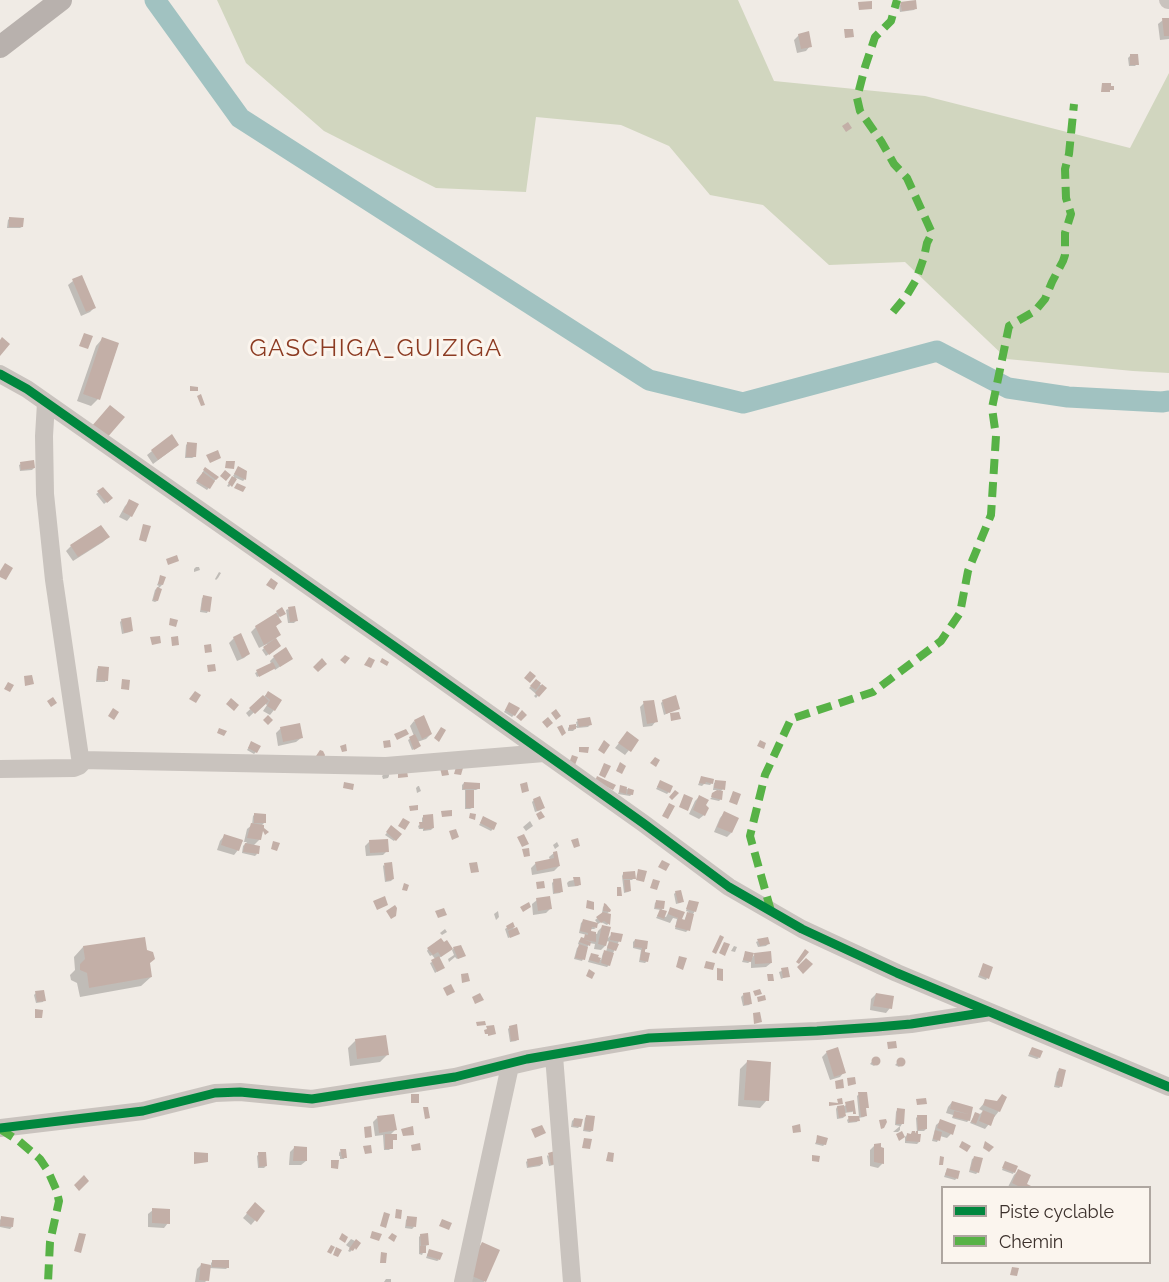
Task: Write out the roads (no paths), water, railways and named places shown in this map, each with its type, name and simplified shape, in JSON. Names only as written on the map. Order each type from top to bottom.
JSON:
[{"type":"main road","points":[[3,46],[61,0]]},
{"type":"street","points":[[0,374],[27,389],[643,823],[729,887],[802,929],[897,973],[1169,1087]]},
{"type":"street","points":[[0,769],[74,768],[79,766],[81,760],[54,580],[46,505],[44,468],[46,403]]},
{"type":"street","points":[[81,760],[386,766],[544,753]]},
{"type":"street","points":[[0,1128],[143,1111],[215,1093],[240,1092],[312,1099],[455,1077],[527,1059],[649,1038],[877,1027],[989,1012]]},
{"type":"street","points":[[463,1282],[510,1066],[554,1056],[572,1282]]},
{"type":"waterway","points":[[155,0],[240,118],[649,380],[743,403],[937,351],[1008,388],[1068,397],[1169,401]]},
{"type":"district","name":"GASCHIGA_GUIZIGA","points":[[376,349]]}]
